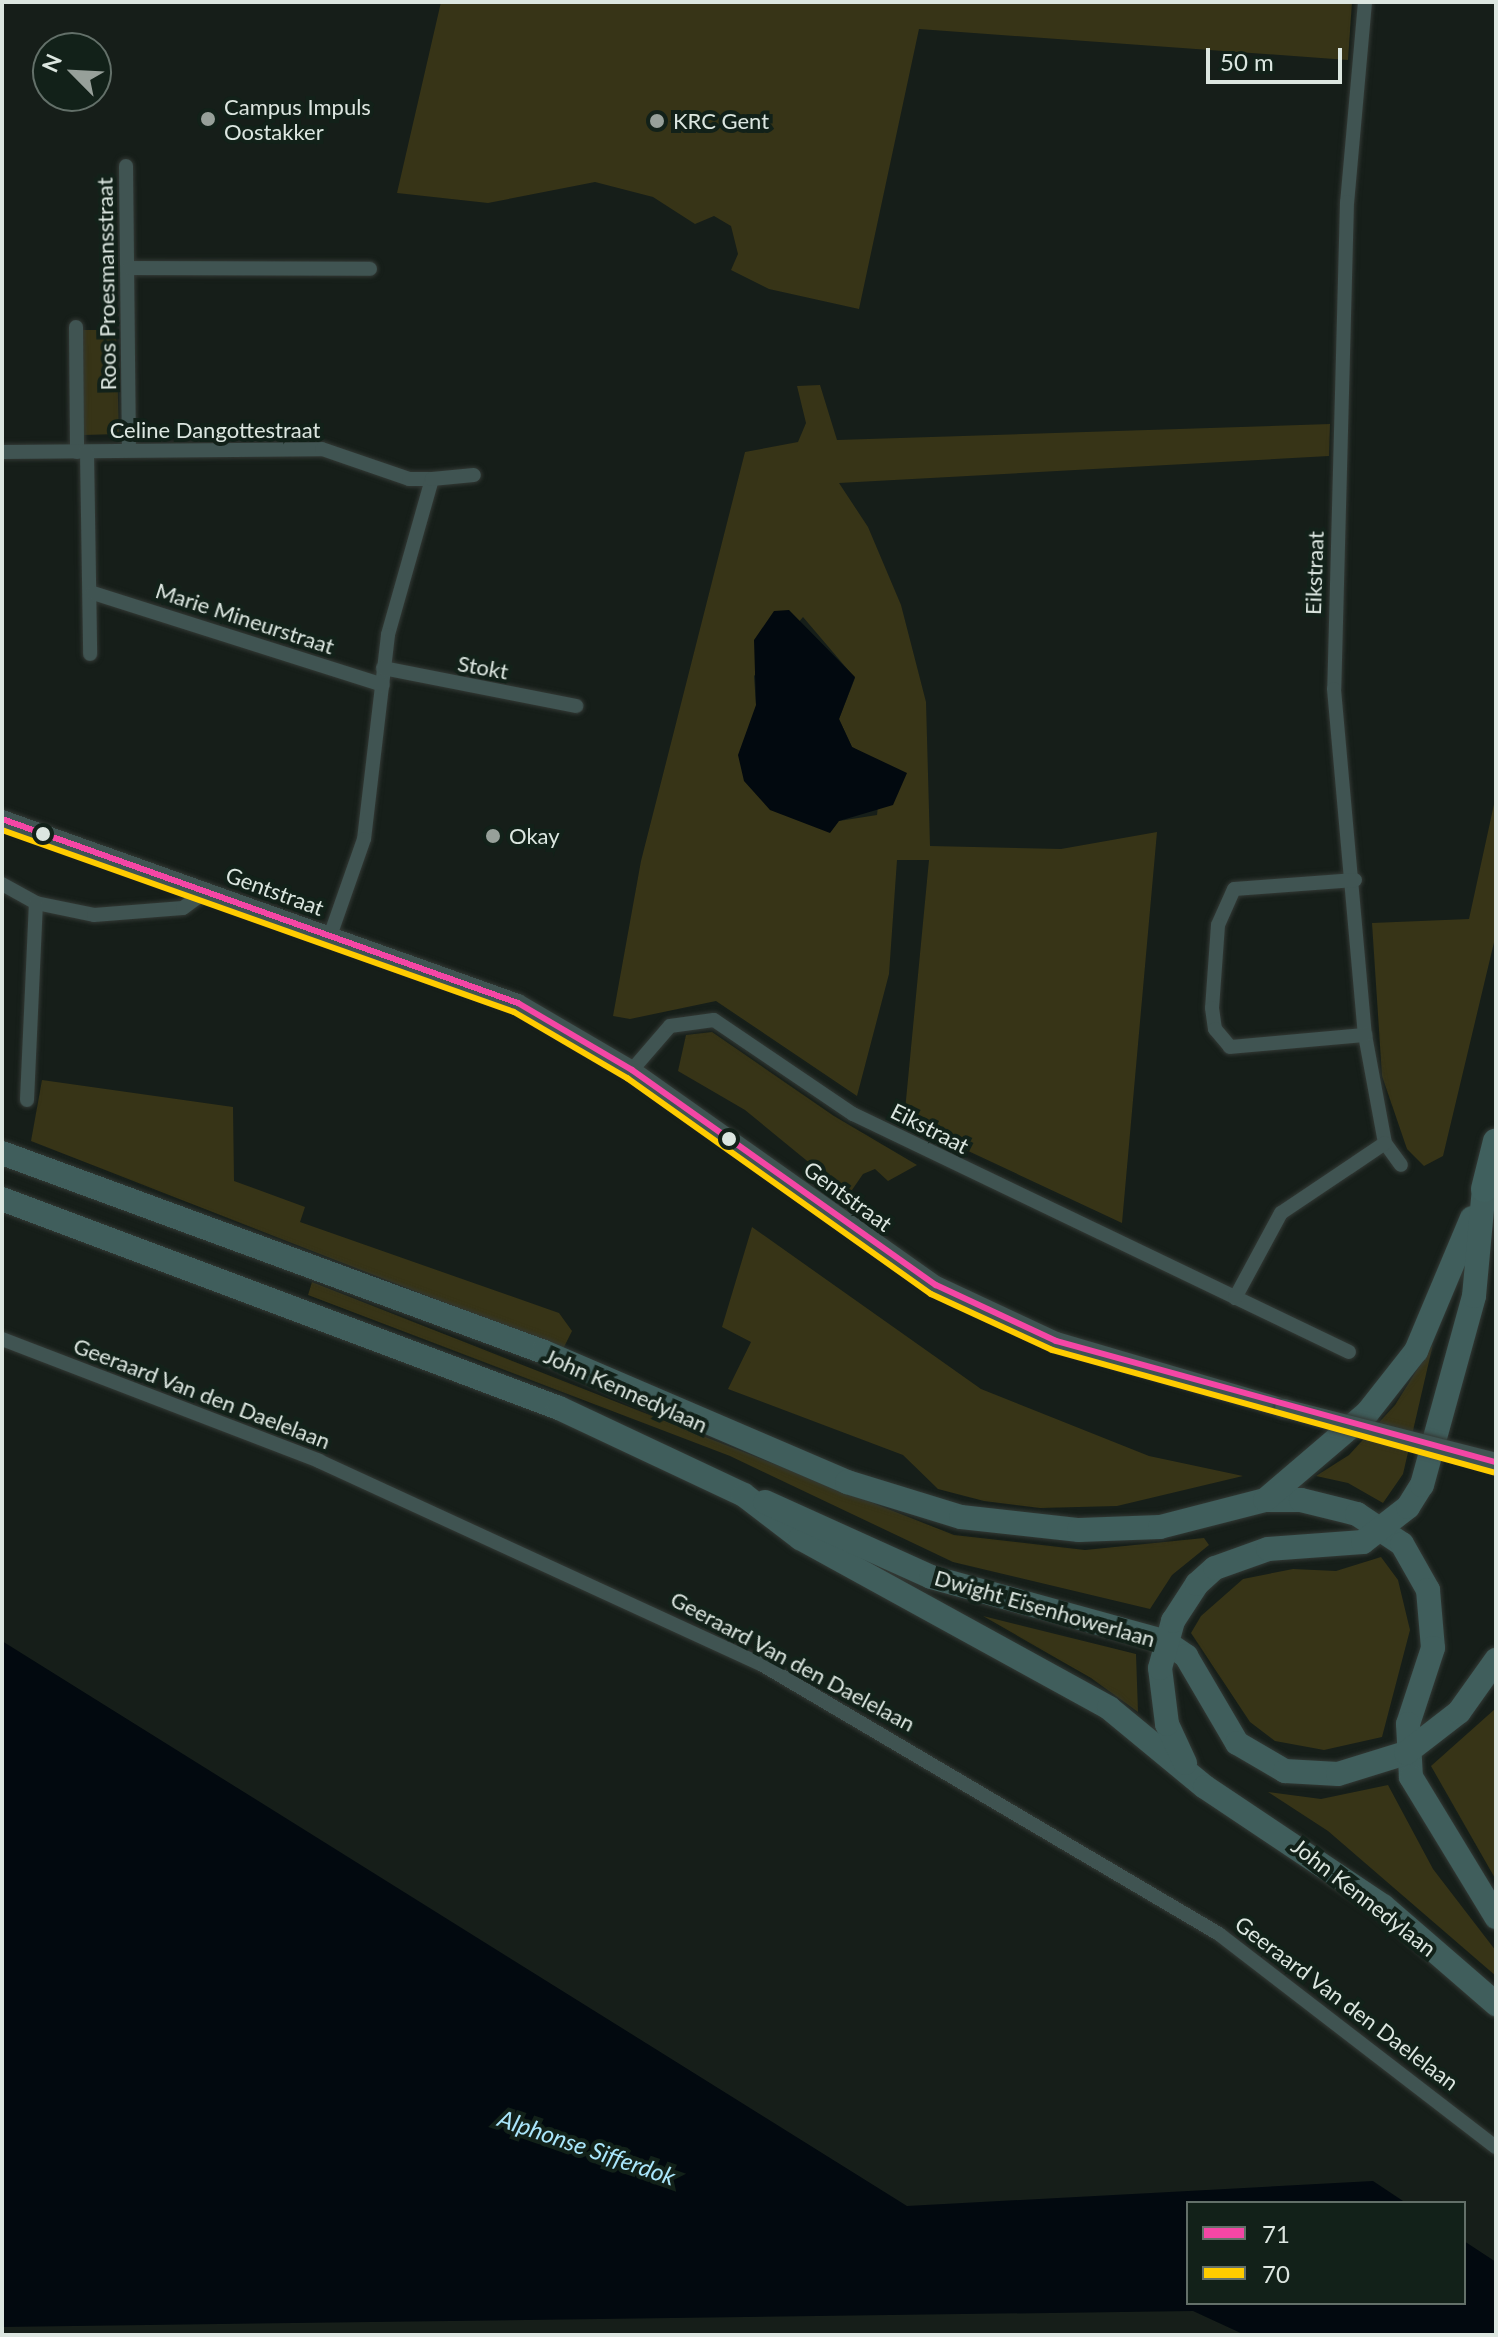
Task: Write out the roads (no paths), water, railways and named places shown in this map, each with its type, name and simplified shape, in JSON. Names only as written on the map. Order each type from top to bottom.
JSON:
[{"type":"highway","points":[[1188,1769],[1160,1696],[1164,1641],[1182,1605],[1215,1568],[1268,1549],[1345,1547],[1384,1528],[1422,1485],[1474,1296],[1484,1189],[1496,1141]]},
{"type":"highway","name":"John Kennedylaan","points":[[2,1153],[544,1352],[897,1500],[961,1517],[1079,1530],[1160,1527],[1265,1500],[1330,1503],[1384,1528],[1415,1560],[1434,1620],[1406,1753],[1419,1798],[1496,1917]]},
{"type":"highway","name":"John Kennedylaan","points":[[1265,1500],[1368,1412],[1416,1351],[1484,1189]]},
{"type":"highway","name":"John Kennedylaan","points":[[2,1199],[559,1408],[744,1495],[800,1538],[1058,1675],[1383,1906],[1496,2004]]},
{"type":"highway","name":"Dwight Eisenhowerlaan","points":[[744,1495],[945,1581],[1164,1641],[1186,1656],[1220,1720],[1257,1758],[1285,1771],[1338,1774],[1406,1753],[1459,1712],[1496,1660]]},
{"type":"street","name":"Eikstraat","points":[[1365,2],[1347,202],[1334,646],[1365,1035],[1385,1143],[1401,1165]]},
{"type":"street","name":"Roos Proesmansstraat","points":[[126,166],[129,450]]},
{"type":"street","points":[[129,268],[370,269]]},
{"type":"street","name":"Roos Proesmansstraat","points":[[76,327],[82,452]]},
{"type":"street","name":"Celine Dangottestraat","points":[[2,452],[322,449],[409,479],[474,475]]},
{"type":"street","points":[[82,452],[93,593],[90,654]]},
{"type":"street","points":[[330,936],[364,839],[383,668],[432,479]]},
{"type":"street","name":"Marie Mineurstraat","points":[[93,593],[383,685]]},
{"type":"street","name":"Stokt","points":[[383,668],[576,706]]},
{"type":"street","name":"Gentstraat","points":[[2,819],[518,1003],[632,1070],[936,1285],[1056,1341],[1284,1408],[1496,1462]]},
{"type":"street","points":[[1355,880],[1234,889],[1218,925],[1212,1008],[1215,1029],[1230,1047],[1365,1035]]},
{"type":"street","name":"Gentstraat","points":[[2,884],[36,903],[94,915],[154,913],[183,908],[206,891]]},
{"type":"street","points":[[27,1100],[36,903]]},
{"type":"street","name":"Eikstraat","points":[[632,1070],[670,1026],[714,1020],[853,1114],[1349,1352]]},
{"type":"street","points":[[1235,1298],[1281,1213],[1385,1143]]},
{"type":"street","name":"Geeraard Van den Daelelaan","points":[[2,1339],[319,1461],[775,1672],[1219,1934],[1496,2147]]},
{"type":"water","points":[[789,610],[855,677],[839,719],[852,747],[907,773],[893,805],[839,821],[830,833],[770,810],[744,781],[738,755],[756,705],[754,640],[774,611]]},
{"type":"water","name":"Alphonse Sifferdok","points":[[2,1641],[907,2206],[1373,2181],[1403,2201],[1186,2201],[1186,2305],[1466,2305],[1466,2242],[1496,2262],[1496,2335],[1245,2335],[1193,2311],[2,2327]]},
{"type":"place","name":"Campus Impuls Oostakker","points":[[208,119]]},
{"type":"place","name":"KRC Gent","points":[[657,121]]},
{"type":"place","name":"Okay","points":[[493,836]]}]
